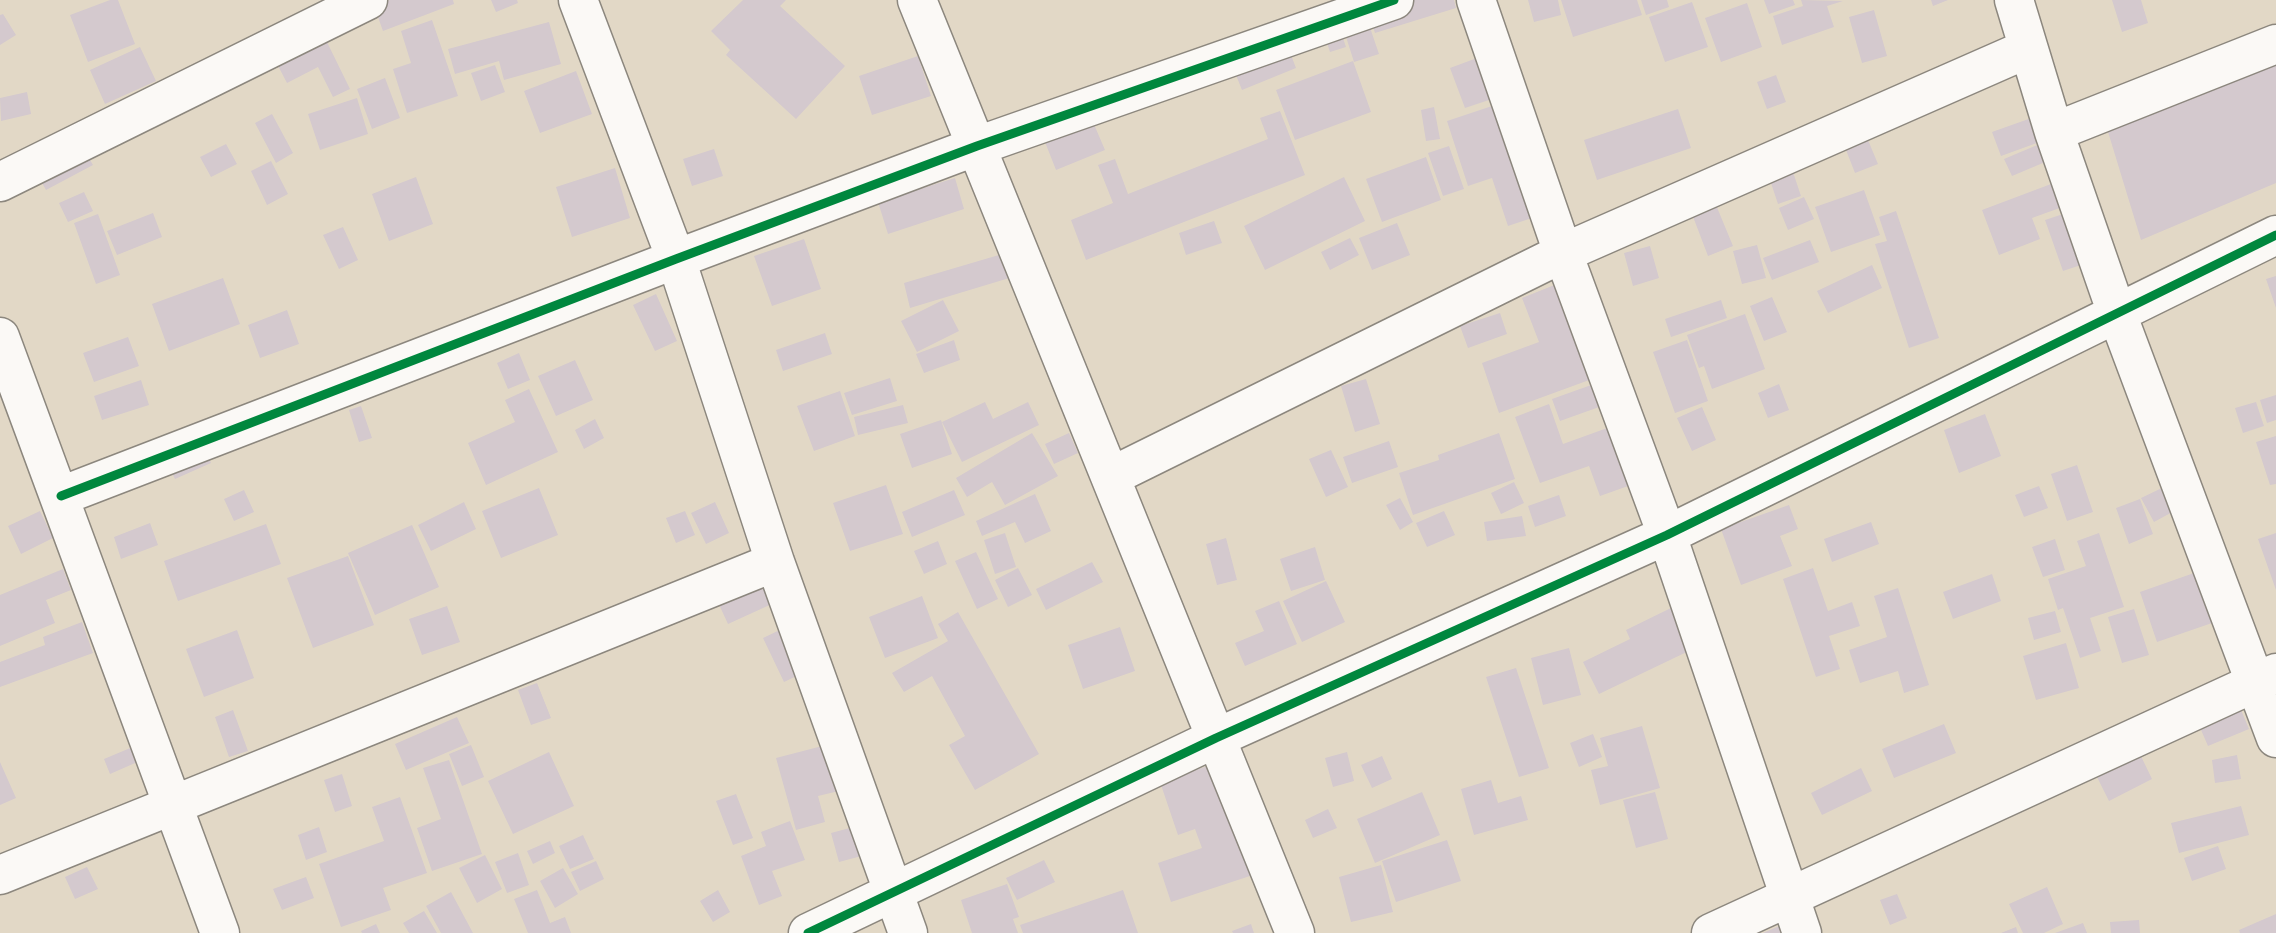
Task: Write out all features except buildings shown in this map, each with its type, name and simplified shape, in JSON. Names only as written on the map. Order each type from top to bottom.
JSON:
[{"type":"street","points":[[0,182],[368,0]]},
{"type":"street","points":[[578,0],[676,259],[775,562],[908,933]]},
{"type":"street","points":[[917,0],[1295,933]]},
{"type":"street","points":[[61,496],[977,146],[1394,0]]},
{"type":"street","points":[[1476,0],[1563,253],[1667,535],[1802,933]]},
{"type":"street","points":[[2014,0],[2054,132],[2116,311],[2266,677],[2276,738]]},
{"type":"street","points":[[2054,132],[2276,44]]},
{"type":"street","points":[[1112,477],[1563,253],[2028,49]]},
{"type":"street","points":[[808,933],[1216,738],[1667,535],[2276,234]]},
{"type":"street","points":[[1,344],[61,496],[171,805],[220,933]]},
{"type":"street","points":[[0,875],[775,562]]},
{"type":"street","points":[[1711,933],[2266,677]]},
{"type":"cycle path","points":[[61,496],[977,146],[1394,0]]},
{"type":"cycle path","points":[[808,933],[1216,738],[1667,535],[2276,235]]}]
